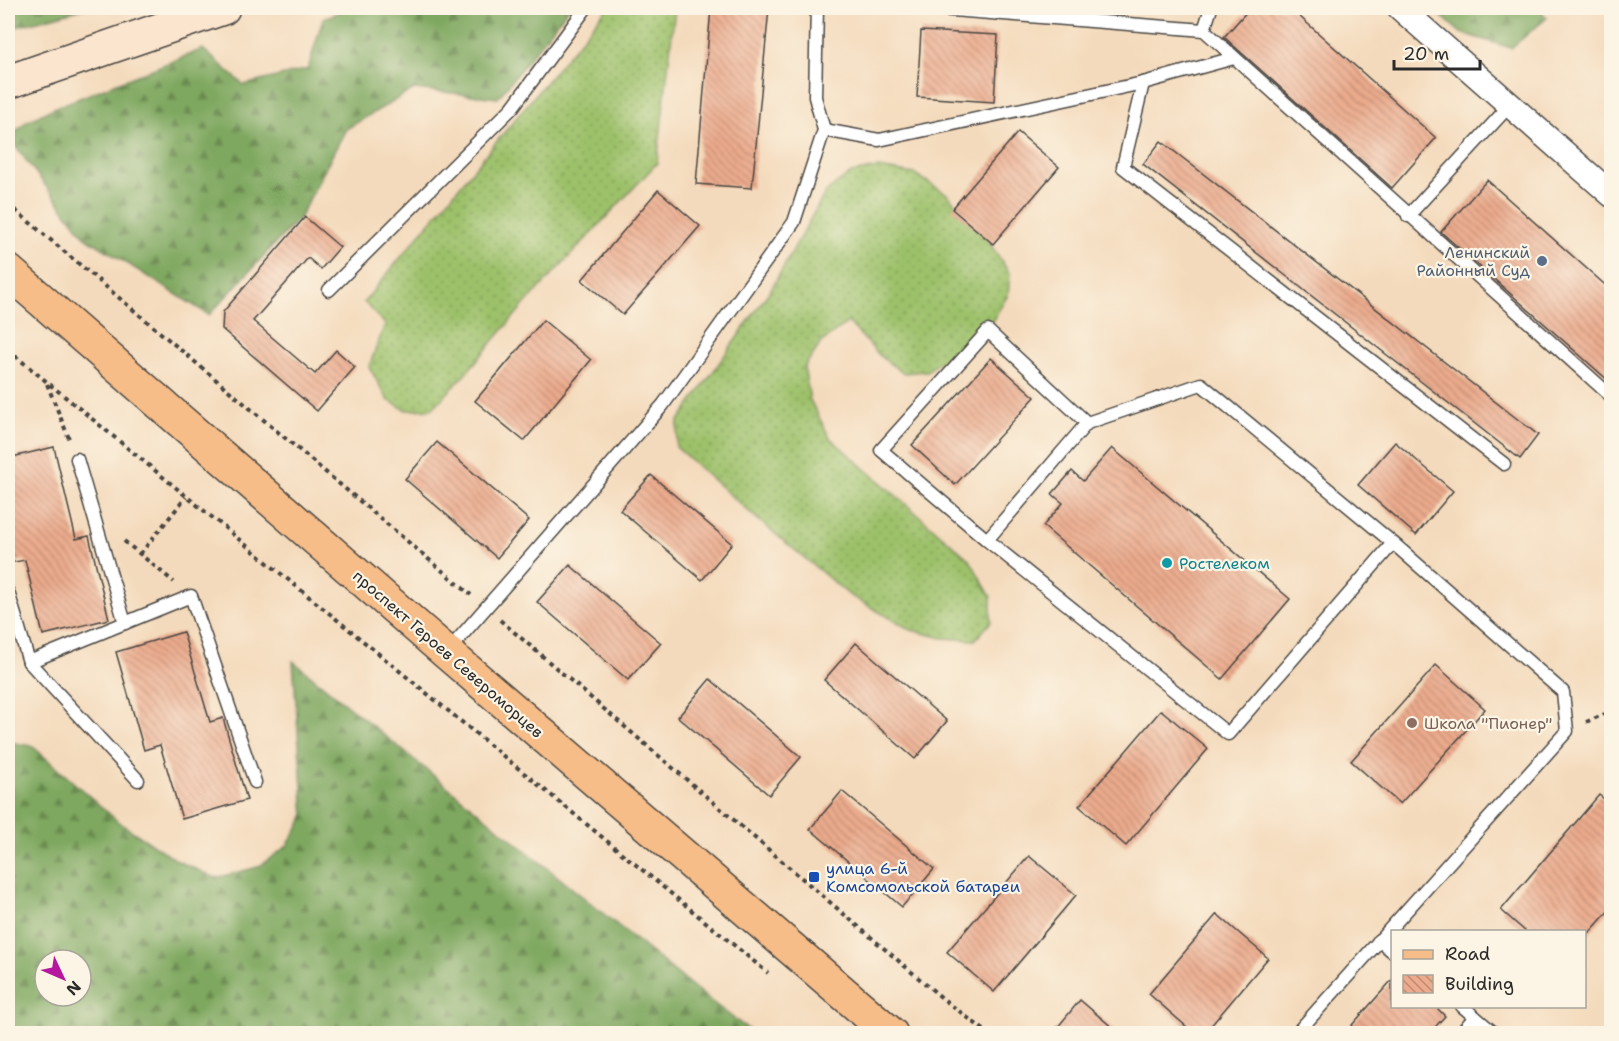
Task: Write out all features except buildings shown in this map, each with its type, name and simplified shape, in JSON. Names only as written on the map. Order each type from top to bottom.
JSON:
[{"type":"main road","name":"проспект Героев Североморцев","points":[[8,271],[447,653],[891,1034]]},
{"type":"street","points":[[8,82],[223,8]]},
{"type":"street","points":[[1400,8],[1611,195]]},
{"type":"lane","points":[[329,290],[512,108],[586,8]]},
{"type":"lane","points":[[447,653],[663,405],[794,222],[824,130],[815,96],[817,8]]},
{"type":"lane","points":[[927,8],[1204,30],[1611,397]]},
{"type":"lane","points":[[1204,30],[1211,8]]},
{"type":"lane","points":[[824,130],[879,140],[1143,83],[1234,58]]},
{"type":"lane","points":[[1143,83],[1123,167],[1504,464]]},
{"type":"lane","points":[[1408,216],[1510,104]]},
{"type":"lane","points":[[1087,423],[988,331],[881,450],[987,540],[1228,734],[1394,543]]},
{"type":"lane","points":[[987,540],[1087,423],[1201,384],[1394,543],[1563,692],[1567,731],[1296,1034]]},
{"type":"lane","points":[[77,459],[125,623]]},
{"type":"lane","points":[[8,592],[29,662],[138,780]]},
{"type":"lane","points":[[29,662],[191,596],[255,782]]},
{"type":"lane","points":[[1379,940],[1391,950]]},
{"type":"lane","points":[[1464,1008],[1495,1034]]},
{"type":"lane","points":[[1460,1034],[1475,1017]]},
{"type":"path","points":[[8,350],[768,973]]},
{"type":"path","points":[[46,383],[77,459]]},
{"type":"path","points":[[140,554],[186,497]]},
{"type":"path","points":[[129,546],[151,564]]},
{"type":"green space","points":[[8,8],[87,8],[8,29]]},
{"type":"green space","points":[[351,8],[569,8],[498,98],[414,89],[346,129],[300,217],[209,315],[85,237],[9,138],[26,122],[54,108],[203,49],[244,85],[308,69],[323,18]]},
{"type":"green space","points":[[607,8],[675,8],[657,163],[523,306],[462,378],[432,409],[406,410],[388,400],[369,367],[385,324],[364,302]]},
{"type":"green space","points":[[1432,8],[1539,8],[1547,18],[1511,48],[1461,33]]},
{"type":"green space","points":[[878,168],[915,174],[947,194],[991,245],[1010,274],[1008,295],[988,328],[927,371],[903,373],[881,357],[848,322],[822,342],[804,367],[810,400],[830,438],[970,560],[991,597],[991,622],[975,640],[942,638],[911,630],[849,595],[755,517],[676,447],[678,422],[771,289],[825,193],[851,173]]},
{"type":"green space","points":[[293,661],[753,1033],[8,1033],[8,742],[32,746],[121,824],[178,861],[216,878],[258,867],[287,846],[304,817]]},
{"type":"place","name":"Ленинский Районный Суд","points":[[1542,261]]},
{"type":"place","name":"Ростелеком","points":[[1167,563]]},
{"type":"place","name":"Школа \"Пионер\"","points":[[1412,723]]},
{"type":"place","name":"улица 6-й Комсомольской батареи","points":[[814,877]]}]
